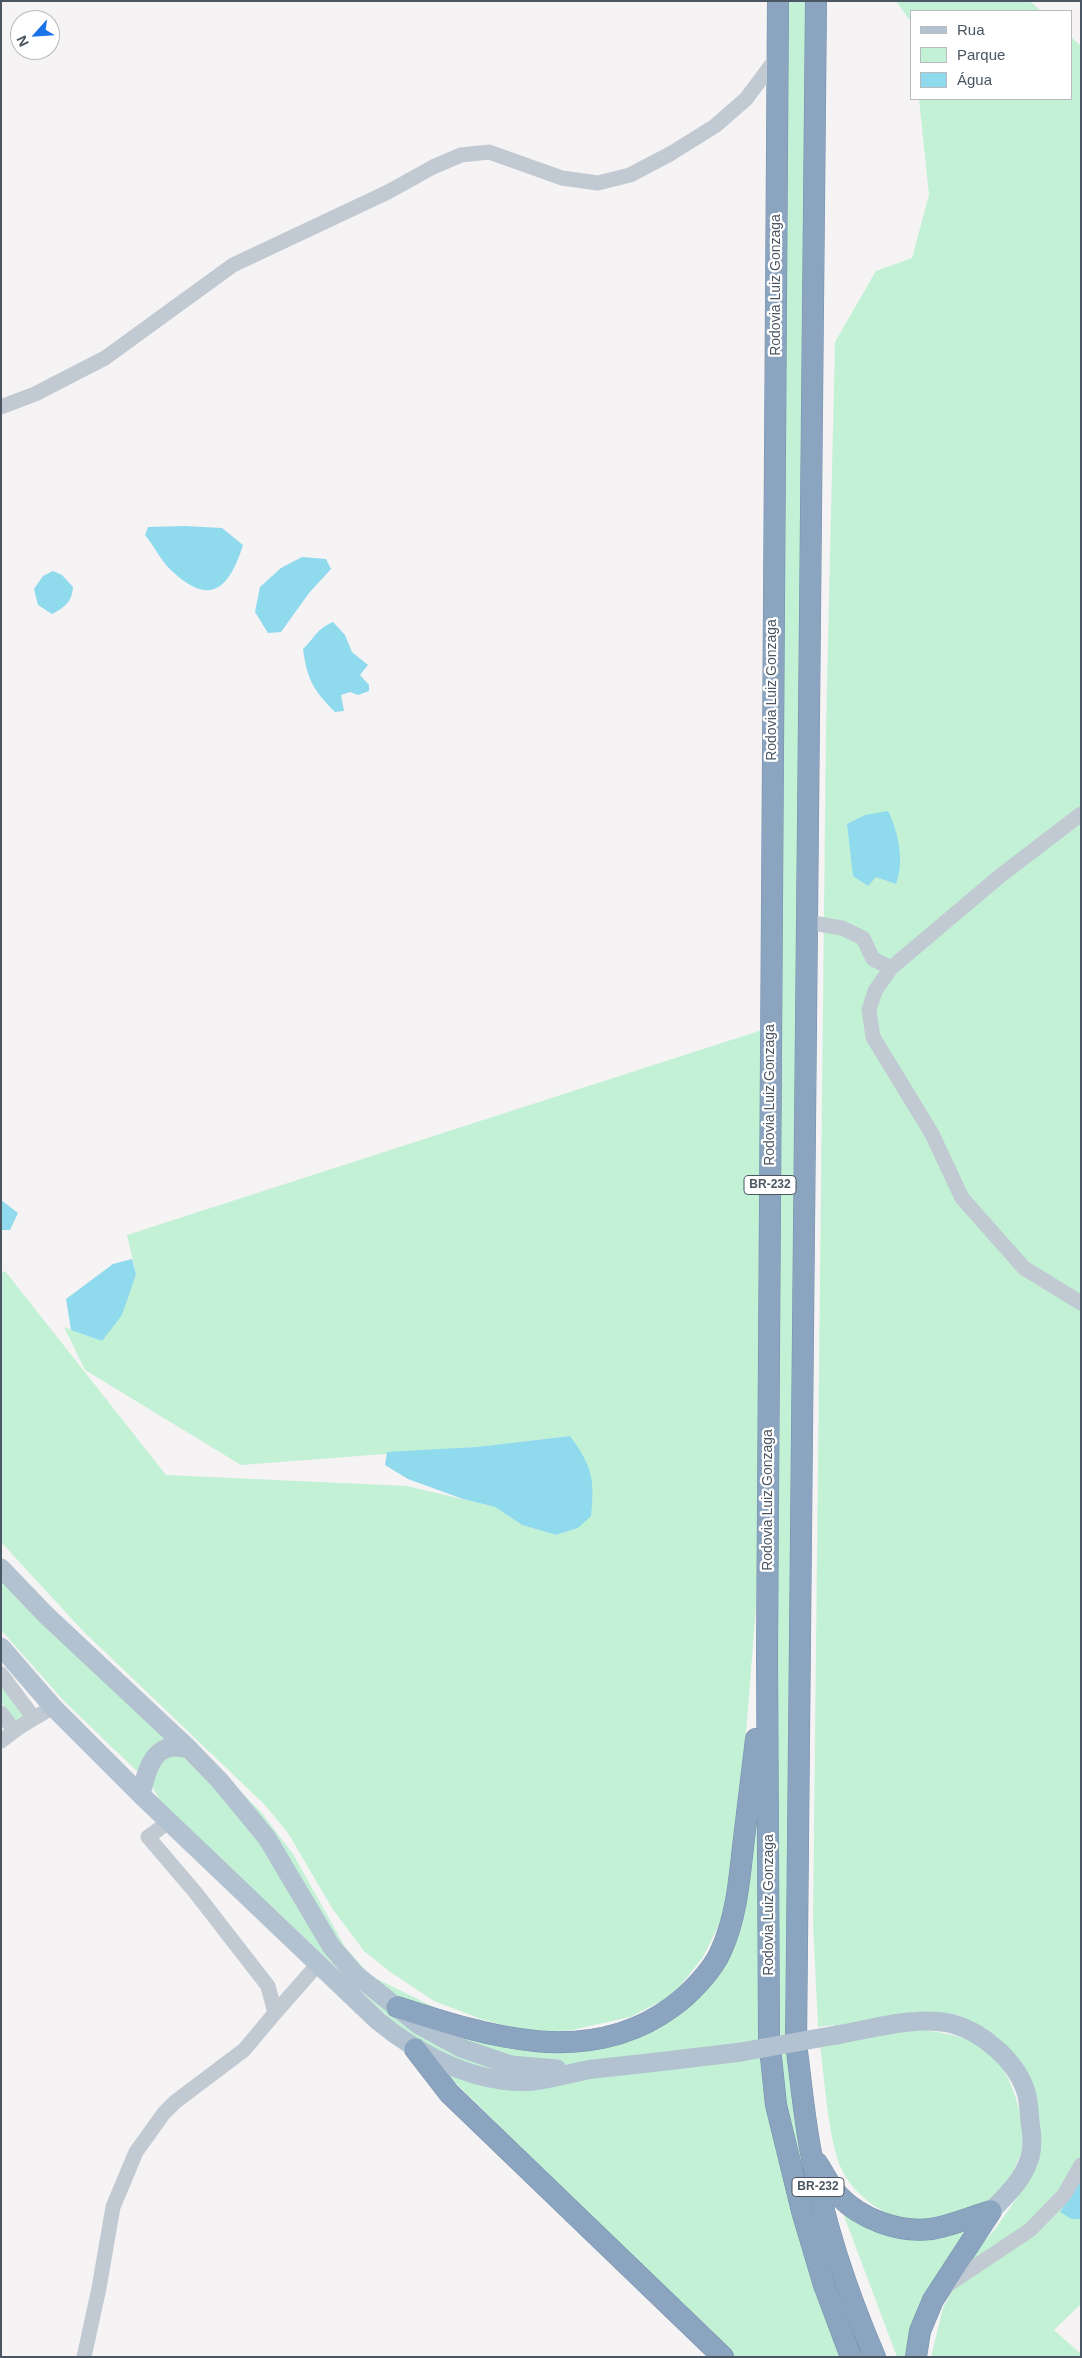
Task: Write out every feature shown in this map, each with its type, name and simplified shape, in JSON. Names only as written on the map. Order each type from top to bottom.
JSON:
[{"type":"highway","name":"Rodovia Luiz Gonzaga","points":[[778,1],[767,1654],[769,2038],[776,2105],[804,2220],[826,2293],[851,2357]]},
{"type":"highway","name":"Rodovia Luiz Gonzaga","points":[[816,1],[796,2044],[810,2152],[821,2200],[839,2261],[875,2357]]},
{"type":"highway","points":[[397,2007],[443,2022],[499,2035],[535,2041],[562,2042],[592,2040],[628,2032],[650,2023],[686,1996],[721,1952],[735,1908],[767,1654]]},
{"type":"highway","points":[[415,2049],[449,2092],[723,2357]]},
{"type":"highway","points":[[810,2152],[838,2196],[863,2214],[885,2223],[907,2229],[933,2229],[990,2211]]},
{"type":"highway","points":[[916,2357],[920,2331],[933,2300],[990,2211]]},
{"type":"main road","points":[[1,1568],[46,1615],[190,1749],[238,1802],[267,1838],[332,1946],[355,1974],[438,2038],[484,2057],[511,2065],[578,2071]]},
{"type":"main road","points":[[1,1647],[53,1707],[141,1795],[378,2020],[415,2049],[482,2076],[532,2081],[578,2071],[741,2052],[890,2025],[932,2021],[954,2024],[974,2033],[995,2047],[1012,2065],[1024,2087],[1032,2136],[1031,2155],[1018,2184],[990,2211]]},
{"type":"main road","points":[[141,1795],[147,1769],[156,1756],[170,1748],[190,1749]]},
{"type":"street","points":[[1,407],[35,394],[105,358],[233,265],[388,192],[433,166],[462,155],[489,152],[562,178],[588,182],[598,183],[630,175],[670,154],[715,126],[746,99],[778,56]]},
{"type":"street","points":[[1081,814],[1000,876],[891,968],[874,991],[870,1010],[873,1037],[932,1134],[954,1185],[968,1206],[1018,1262],[1038,1278],[1081,1303]]},
{"type":"street","points":[[808,922],[842,928],[863,938],[872,959],[891,968]]},
{"type":"street","points":[[1,1674],[34,1717]]},
{"type":"street","points":[[1,1741],[14,1730],[53,1707]]},
{"type":"street","points":[[1,1713],[14,1730]]},
{"type":"street","points":[[170,1821],[148,1837],[195,1892],[268,1986],[275,2013]]},
{"type":"street","points":[[84,2357],[99,2288],[113,2207],[136,2152],[164,2113],[175,2102],[244,2050],[318,1964]]},
{"type":"street","points":[[940,2290],[1030,2230],[1064,2195],[1081,2165]]},
{"type":"green space","points":[[784,1],[816,1],[796,2044],[810,2152],[875,2357],[734,2357],[401,2029],[161,1802],[148,1780],[171,1745],[143,1777],[64,1701],[1,1630],[1,1564],[193,1744],[261,1812],[293,1854],[345,1947],[371,1976],[474,2027],[536,2040],[643,2029],[721,1952],[761,1780]]},
{"type":"green space","points":[[896,1],[1030,1],[1040,10],[910,10],[910,21]]},
{"type":"green space","points":[[1072,38],[1081,46],[1081,2304],[1054,2330],[1081,2354],[1081,2357],[931,2357],[943,2308],[971,2257],[995,2229],[1027,2184],[1040,2145],[1039,2114],[1016,2057],[996,2036],[958,2015],[939,2013],[818,2027],[813,1924],[826,730],[835,342],[876,271],[912,258],[929,195],[919,100],[1072,100]]},
{"type":"green space","points":[[762,1030],[761,1497],[756,1607],[742,1782],[729,1904],[703,1957],[673,1995],[630,2017],[572,2030],[534,2033],[481,2019],[434,2001],[389,1971],[364,1951],[332,1908],[288,1833],[265,1805],[82,1630],[1,1542],[1,1273],[5,1271],[166,1475],[407,1486],[495,1507],[522,1525],[556,1535],[578,1528],[570,1436],[476,1447],[241,1465],[85,1370],[64,1327],[102,1341],[136,1274],[127,1235]]},
{"type":"green space","points":[[1,1681],[25,1715],[19,1721],[15,1720],[1,1702]]},
{"type":"green space","points":[[914,2028],[966,2039],[980,2045],[990,2053],[999,2063],[1013,2090],[1018,2104],[1022,2133],[1020,2156],[1008,2184],[1000,2192],[990,2200],[966,2212],[927,2221],[905,2219],[884,2211],[864,2198],[843,2172],[830,2128],[820,2046]]},
{"type":"green space","points":[[840,2205],[866,2224],[977,2222],[910,2357],[897,2357]]},
{"type":"water","points":[[148,527],[222,528],[243,545],[232,572],[218,587],[209,590],[199,589],[187,583],[162,560],[145,535]]},
{"type":"water","points":[[302,557],[326,559],[331,569],[309,593],[281,632],[268,633],[255,612],[260,587],[281,568]]},
{"type":"water","points":[[53,571],[62,575],[73,587],[67,604],[52,614],[38,605],[34,589],[43,576]]},
{"type":"water","points":[[333,622],[345,635],[352,652],[368,665],[360,675],[369,685],[369,691],[358,695],[350,692],[341,695],[344,711],[335,712],[312,684],[303,649],[319,631]]},
{"type":"water","points":[[888,811],[895,828],[899,847],[899,875],[896,884],[876,877],[868,886],[853,876],[847,824],[865,815]]},
{"type":"water","points":[[1,1200],[18,1213],[10,1230],[1,1230]]},
{"type":"water","points":[[132,1259],[136,1274],[122,1315],[102,1341],[71,1330],[66,1299],[113,1264]]},
{"type":"water","points":[[570,1436],[583,1456],[590,1473],[592,1482],[591,1516],[578,1528],[556,1535],[522,1525],[495,1507],[463,1499],[408,1479],[385,1465],[387,1452],[476,1447]]},
{"type":"water","points":[[1081,2180],[1081,2219],[1071,2219],[1060,2212]]}]
